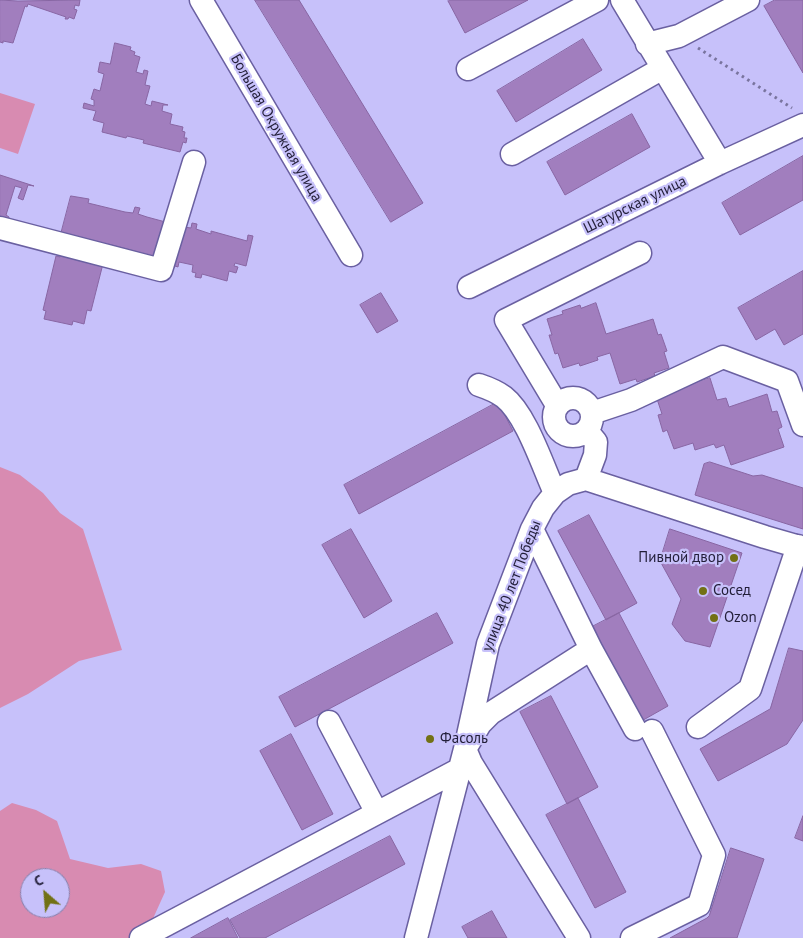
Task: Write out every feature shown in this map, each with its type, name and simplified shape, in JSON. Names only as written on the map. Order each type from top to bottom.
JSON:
[{"type":"street","name":"Большая Окружная улица","points":[[201,0],[351,256]]},
{"type":"street","points":[[468,69],[597,0]]},
{"type":"street","points":[[622,0],[720,163]]},
{"type":"street","points":[[648,44],[679,36],[748,0]]},
{"type":"street","points":[[512,154],[663,68]]},
{"type":"street","name":"Шатурская улица","points":[[469,288],[720,163],[799,118]]},
{"type":"street","points":[[0,228],[161,270],[194,162]]},
{"type":"street","points":[[557,405],[506,320],[640,253]]},
{"type":"street","points":[[698,727],[750,689],[800,547],[586,479],[595,455],[596,442],[590,422],[586,402],[574,397],[557,405],[554,417],[558,429],[569,436],[575,436],[590,422],[631,400],[723,357],[787,381],[803,425]]},
{"type":"street","points":[[479,385],[505,398],[515,409],[524,423],[555,493]]},
{"type":"street","name":"улица 40 лет Победы","points":[[416,938],[463,759],[488,644],[532,529],[542,508],[555,493],[568,484],[586,479]]},
{"type":"street","points":[[532,529],[591,649],[644,730],[714,855],[699,905],[632,938]]},
{"type":"street","points":[[142,938],[168,932],[377,814],[463,759],[480,724],[491,713],[591,649]]},
{"type":"street","points":[[329,722],[377,814]]},
{"type":"street","points":[[463,759],[471,763],[579,938]]},
{"type":"path","points":[[679,36],[799,118]]},
{"type":"shaded area","points":[[0,93],[35,104],[18,154],[0,148]]},
{"type":"shaded area","points":[[0,467],[20,475],[43,493],[60,513],[83,529],[122,650],[79,661],[28,694],[0,708]]},
{"type":"shaded area","points":[[12,803],[36,810],[57,821],[70,859],[108,868],[141,864],[161,871],[165,892],[151,923],[153,938],[0,938],[0,811]]},
{"type":"building","points":[[0,0],[80,0],[79,6],[75,5],[74,9],[77,10],[74,19],[69,17],[65,19],[66,17],[28,4],[27,7],[25,6],[13,43],[3,41],[3,43],[0,42]]},
{"type":"building","points":[[255,0],[299,0],[423,203],[391,222]]},
{"type":"building","points":[[449,0],[528,0],[465,33]]},
{"type":"building","points":[[775,0],[803,0],[803,73],[764,6]]},
{"type":"building","points":[[583,39],[602,70],[516,122],[497,91]]},
{"type":"building","points":[[115,43],[131,47],[130,50],[135,52],[134,55],[140,57],[136,72],[143,74],[144,70],[148,71],[145,85],[150,86],[145,104],[151,106],[152,101],[168,105],[163,105],[162,111],[172,114],[170,124],[183,127],[182,131],[185,132],[184,138],[187,138],[186,143],[183,142],[180,152],[143,143],[144,140],[102,132],[104,123],[93,120],[96,111],[83,108],[84,103],[94,106],[94,100],[91,99],[94,89],[100,91],[104,74],[98,72],[100,62],[110,64]]},
{"type":"building","points":[[632,114],[650,147],[565,195],[547,162]]},
{"type":"building","points":[[803,156],[803,200],[740,235],[722,203]]},
{"type":"building","points":[[0,175],[34,186],[28,185],[23,200],[18,198],[22,188],[15,186],[6,215],[9,217],[8,221],[0,222]]},
{"type":"building","points":[[71,196],[89,199],[88,203],[125,212],[133,213],[135,207],[140,208],[138,214],[184,227],[191,228],[192,223],[197,224],[196,229],[211,234],[211,231],[247,241],[248,235],[253,236],[246,266],[235,263],[234,266],[238,267],[236,273],[229,271],[227,281],[202,274],[201,278],[195,277],[196,273],[192,272],[193,265],[179,262],[178,267],[175,266],[174,268],[136,259],[138,252],[108,244],[91,311],[87,310],[84,324],[73,321],[72,325],[44,319],[46,311],[43,310],[56,256],[60,257],[62,246],[61,233]]},
{"type":"building","points":[[803,271],[803,334],[784,345],[775,329],[756,340],[738,308]]},
{"type":"building","points":[[381,293],[398,321],[377,333],[360,305]]},
{"type":"building","points":[[596,303],[606,334],[653,319],[658,335],[661,334],[667,351],[664,352],[669,368],[654,373],[655,376],[637,382],[636,379],[620,384],[610,353],[597,357],[598,360],[580,366],[579,363],[563,368],[558,353],[555,354],[549,335],[552,335],[547,319],[563,314],[562,311],[580,305],[581,308]]},
{"type":"building","points":[[710,378],[717,400],[726,398],[729,407],[767,394],[772,412],[777,411],[782,427],[778,429],[784,447],[731,465],[724,445],[716,448],[714,444],[695,450],[693,443],[674,449],[667,430],[663,432],[658,415],[662,414],[656,396]]},
{"type":"building","points":[[498,402],[513,431],[359,514],[344,485]]},
{"type":"building","points":[[710,462],[753,476],[762,475],[803,488],[803,529],[695,495],[704,464]]},
{"type":"building","points":[[589,515],[637,603],[606,620],[558,531]]},
{"type":"building","points":[[351,529],[392,601],[364,618],[322,545]]},
{"type":"building","name":"Сосед","points":[[670,529],[742,553],[710,647],[685,641],[672,624],[681,599],[660,561]]},
{"type":"building","points":[[437,613],[453,643],[295,727],[279,697]]},
{"type":"building","points":[[619,613],[668,706],[638,723],[588,629]]},
{"type":"building","points":[[789,648],[803,651],[803,720],[787,744],[718,781],[700,749],[770,709]]},
{"type":"building","points":[[551,696],[598,787],[567,804],[520,712]]},
{"type":"building","points":[[291,734],[333,814],[302,830],[260,751]]},
{"type":"building","points":[[578,798],[626,892],[595,908],[546,815]]},
{"type":"building","points":[[803,816],[803,841],[795,838]]},
{"type":"building","points":[[390,836],[405,864],[265,938],[240,938],[230,920]]},
{"type":"building","points":[[731,848],[764,859],[737,938],[670,938],[709,916]]},
{"type":"building","points":[[492,911],[507,938],[468,938],[462,927]]},
{"type":"building","points":[[228,918],[238,938],[191,938]]},
{"type":"place","name":"Пивной двор","points":[[734,558]]},
{"type":"place","name":"Сосед","points":[[703,591]]},
{"type":"place","name":"Ozon","points":[[714,618]]},
{"type":"place","name":"Фасоль","points":[[430,739]]}]
